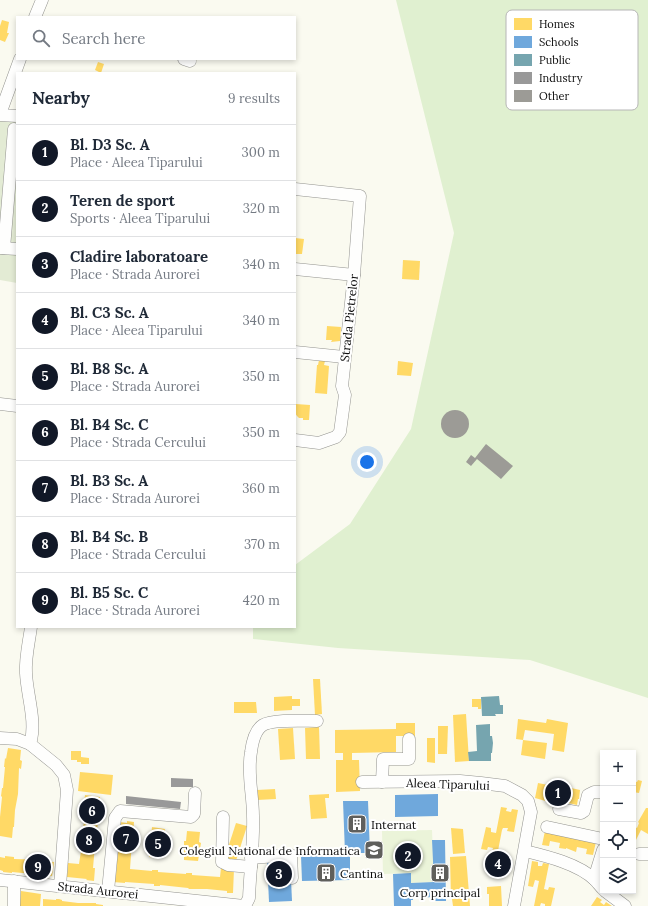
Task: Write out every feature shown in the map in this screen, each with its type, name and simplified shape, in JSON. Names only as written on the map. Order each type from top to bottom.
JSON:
[{"type":"street","points":[[35,16],[42,0]]},
{"type":"street","points":[[16,116],[0,115],[20,60]]},
{"type":"street","points":[[14,130],[9,163],[8,204],[2,248],[16,249]]},
{"type":"street","name":"Strada Pietrelor","points":[[296,189],[360,196],[354,275],[344,357],[342,386],[345,395],[340,432],[336,437],[319,443],[296,440]]},
{"type":"street","points":[[296,269],[354,275]]},
{"type":"street","points":[[296,352],[344,357]]},
{"type":"street","points":[[0,404],[16,406]]},
{"type":"street","points":[[30,744],[32,731],[26,662],[31,628]]},
{"type":"street","points":[[244,906],[249,898],[253,824],[250,766],[255,735],[262,725],[272,722],[317,721]]},
{"type":"street","points":[[0,738],[17,739],[30,744],[56,765],[64,776],[67,790],[60,886]]},
{"type":"street","points":[[382,782],[382,759],[409,759],[409,739]]},
{"type":"street","name":"Aleea Tiparului","points":[[362,782],[460,781],[509,788],[522,795],[528,801],[531,812],[514,906]]},
{"type":"street","points":[[559,809],[581,813],[584,811],[588,795],[594,792],[600,792]]},
{"type":"street","points":[[108,891],[115,818],[120,811],[191,817],[194,814],[195,793]]},
{"type":"street","points":[[223,817],[222,862],[228,865],[291,855],[292,878]]},
{"type":"street","points":[[547,827],[600,838]]},
{"type":"street","points":[[525,851],[568,864],[594,879],[600,886]]},
{"type":"street","points":[[594,879],[601,858]]},
{"type":"street","name":"Strada Aurorei","points":[[0,880],[244,906]]},
{"type":"street","points":[[14,881],[14,906]]},
{"type":"street","points":[[609,894],[625,906]]},
{"type":"green space","points":[[396,0],[648,0],[648,698],[530,660],[338,648],[253,639],[253,628],[296,628],[296,564],[350,524],[411,429],[454,233]]},
{"type":"green space","points":[[0,119],[16,120],[16,283],[0,280]]},
{"type":"green space","points":[[432,830],[434,882],[411,883],[411,873],[383,874],[382,831]]},
{"type":"building: Homes","points":[[2,20],[9,22],[7,33],[9,33],[5,42],[0,40],[0,26]]},
{"type":"building: Homes","points":[[98,62],[104,64],[101,72],[95,70]]},
{"type":"building: Homes","points":[[296,238],[304,239],[302,254],[296,254]]},
{"type":"building: Homes","points":[[403,260],[420,261],[419,280],[402,279]]},
{"type":"building: Homes","points":[[327,326],[341,327],[340,341],[331,342],[332,340],[326,340]]},
{"type":"building: Homes","points":[[319,360],[325,361],[324,365],[329,366],[327,394],[315,393],[317,365]]},
{"type":"building: Homes","points":[[398,361],[413,363],[411,376],[397,375]]},
{"type":"building: Homes","points":[[296,404],[310,405],[309,420],[303,420],[303,418],[299,418],[297,416]]},
{"type":"building: Homes","points":[[313,679],[320,679],[322,714],[315,715]]},
{"type":"building: Homes","points":[[292,696],[292,699],[300,699],[300,706],[292,706],[292,710],[274,711],[274,697]]},
{"type":"building: Homes","points":[[472,699],[481,699],[481,709],[478,709],[478,707],[472,707]]},
{"type":"building: Homes","points":[[234,702],[256,702],[257,713],[234,713]]},
{"type":"building: Homes","points":[[466,714],[469,761],[455,762],[453,715]]},
{"type":"building: Homes","points":[[518,719],[546,723],[547,719],[568,723],[564,752],[552,750],[554,734],[525,730],[523,740],[516,739]]},
{"type":"building: Homes","points":[[396,723],[415,723],[415,736],[396,736],[396,752],[352,753],[352,760],[359,760],[360,791],[336,792],[336,760],[343,760],[343,753],[335,753],[335,730],[396,729]]},
{"type":"building: Homes","points":[[438,726],[448,726],[447,754],[438,754]]},
{"type":"building: Homes","points":[[319,727],[320,759],[306,759],[305,728]]},
{"type":"building: Homes","points":[[293,728],[295,759],[280,760],[278,729]]},
{"type":"building: Homes","points":[[427,738],[435,738],[435,763],[427,762]]},
{"type":"building: Homes","points":[[523,740],[547,743],[545,759],[521,755]]},
{"type":"building: Homes","points":[[8,748],[21,750],[20,760],[22,761],[21,769],[19,768],[18,794],[12,838],[0,836],[1,796],[5,758],[6,759]]},
{"type":"building: Homes","points":[[71,751],[81,751],[81,757],[89,758],[89,764],[81,764],[81,762],[77,762],[77,760],[71,760]]},
{"type":"building: Homes","points":[[80,772],[113,775],[111,795],[78,791]]},
{"type":"building: Homes","points":[[638,780],[642,781],[639,793],[636,792]]},
{"type":"building: Homes","points":[[538,783],[548,785],[549,783],[580,790],[577,805],[550,799],[549,802],[535,798]]},
{"type":"building: Homes","points":[[275,789],[276,799],[257,800],[257,790]]},
{"type":"building: Homes","points":[[329,794],[329,798],[325,798],[327,818],[311,819],[309,795]]},
{"type":"building: Homes","points":[[85,795],[100,797],[96,837],[98,837],[97,846],[95,845],[93,868],[95,868],[94,881],[67,877],[68,863],[79,864],[82,844],[80,844],[81,835],[85,815],[83,815]]},
{"type":"building: Homes","points":[[501,807],[507,808],[506,811],[511,812],[512,809],[518,810],[514,832],[507,831],[508,828],[503,828],[502,830],[497,856],[502,857],[503,853],[509,855],[504,877],[498,876],[499,872],[494,871],[493,875],[487,873],[493,848],[488,847],[487,850],[481,849],[486,827],[491,828],[491,832],[496,833]]},
{"type":"building: Homes","points":[[646,808],[648,808],[648,834],[641,830],[636,840],[636,828],[639,823],[638,822]]},
{"type":"building: Homes","points":[[127,821],[134,822],[134,841],[132,841],[130,869],[152,871],[158,870],[158,872],[186,874],[192,873],[192,875],[220,877],[221,868],[234,869],[233,893],[207,889],[189,889],[160,885],[154,886],[154,884],[113,882],[114,875],[116,875],[120,822],[127,823]]},
{"type":"building: Homes","points":[[236,823],[247,826],[235,864],[224,860]]},
{"type":"building: Homes","points":[[152,827],[165,829],[164,839],[166,839],[163,858],[149,857]]},
{"type":"building: Homes","points":[[451,828],[463,829],[465,853],[453,854]]},
{"type":"building: Homes","points":[[187,831],[200,832],[199,842],[201,843],[198,861],[184,860],[184,841],[186,841]]},
{"type":"building: Homes","points":[[545,831],[596,842],[593,855],[586,854],[587,849],[577,847],[576,852],[566,848],[559,848],[560,843],[550,841],[549,846],[542,845]]},
{"type":"building: Homes","points":[[5,856],[14,857],[14,859],[44,860],[43,861],[54,862],[52,876],[33,876],[33,874],[3,872],[0,870],[0,857],[5,858]]},
{"type":"building: Homes","points":[[466,856],[470,906],[453,906],[451,899],[450,857]]},
{"type":"building: Homes","points":[[532,861],[538,862],[538,866],[542,866],[543,863],[549,864],[544,889],[548,890],[549,887],[555,888],[551,906],[545,906],[545,904],[541,903],[540,906],[534,906],[539,881],[535,880],[533,887],[528,886]]},
{"type":"building: Homes","points":[[501,886],[502,906],[489,906],[489,894],[487,894],[487,887]]},
{"type":"building: Homes","points":[[21,891],[41,894],[40,906],[20,906]]},
{"type":"building: Homes","points":[[597,897],[602,900],[600,902],[604,905],[606,902],[612,906],[591,906]]},
{"type":"building: Homes","points":[[43,899],[59,899],[62,901],[78,903],[96,903],[103,906],[43,906]]},
{"type":"building: Schools","points":[[438,794],[438,816],[395,817],[395,795]]},
{"type":"building: Schools","name":"Internat","points":[[343,801],[368,801],[370,853],[345,853]]},
{"type":"building: Schools","name":"Corp principal","points":[[432,840],[445,840],[446,901],[434,901],[434,897],[413,898],[413,900],[411,900],[411,906],[394,906],[393,874],[411,873],[411,883],[434,882]]},
{"type":"building: Schools","name":"Cantina","points":[[350,855],[350,880],[302,881],[301,856]]},
{"type":"building: Schools","points":[[290,858],[292,901],[269,902],[267,859]]},
{"type":"building: Public","points":[[499,696],[500,705],[503,705],[503,714],[495,714],[496,716],[482,716],[481,697]]},
{"type":"building: Public","points":[[490,724],[490,736],[492,736],[493,743],[491,761],[469,761],[468,752],[477,751],[476,725]]},
{"type":"building: Industry","points":[[171,778],[193,779],[193,787],[171,787]]},
{"type":"building: Industry","points":[[126,796],[181,802],[180,809],[126,804]]},
{"type":"building: Other","points":[[455,410],[465,414],[469,424],[465,434],[455,438],[445,434],[441,424],[445,414]]},
{"type":"building: Other","points":[[486,444],[513,466],[501,479],[477,459],[471,466],[466,462],[471,455],[475,458]]},
{"type":"place","name":"Bl. D3 Sc. A","points":[[558,793]]},
{"type":"place","name":"Bl. B4 Sc. C","points":[[92,811]]},
{"type":"place","name":"Internat","points":[[357,824]]},
{"type":"place","name":"Bl. B3 Sc. A","points":[[126,839]]},
{"type":"place","name":"Bl. B4 Sc. B","points":[[89,840]]},
{"type":"place","name":"Bl. B8 Sc. A","points":[[158,844]]},
{"type":"place","name":"Colegiul National de Informatica","points":[[374,850]]},
{"type":"place","name":"Teren de sport","points":[[408,856]]},
{"type":"place","name":"Bl. C3 Sc. A","points":[[498,864]]},
{"type":"place","name":"Bl. B5 Sc. C","points":[[38,867]]},
{"type":"place","name":"Cantina","points":[[326,873]]},
{"type":"place","name":"Corp principal","points":[[440,873]]},
{"type":"place","name":"Cladire laboratoare","points":[[279,874]]}]
